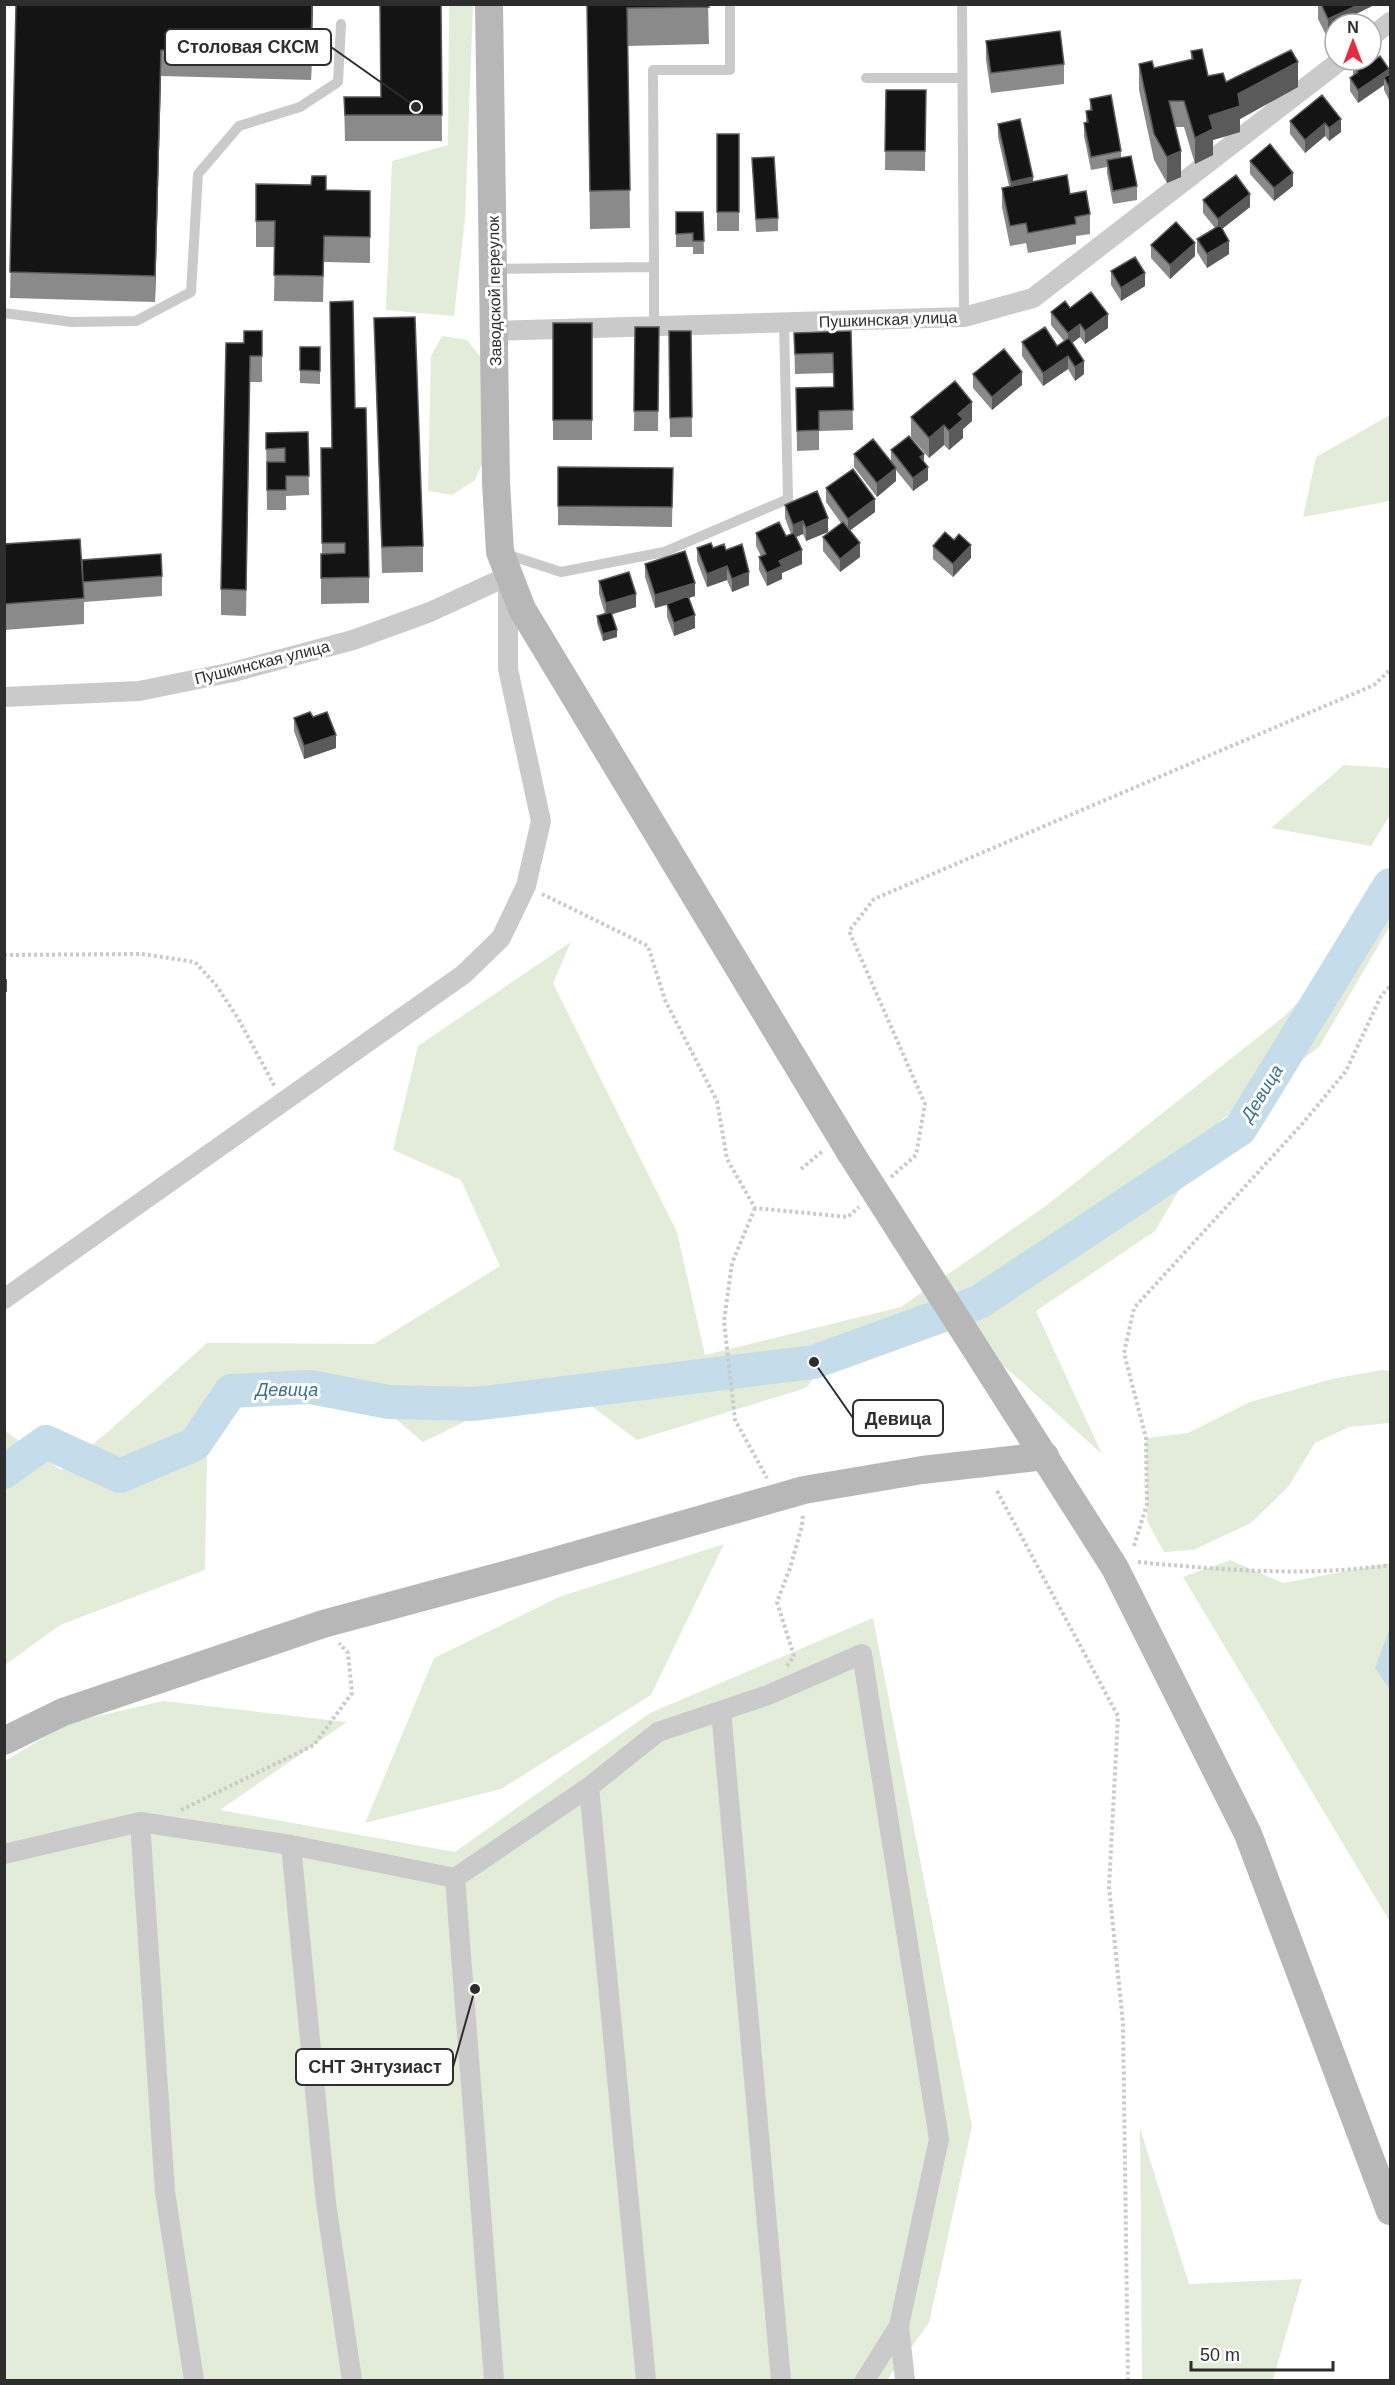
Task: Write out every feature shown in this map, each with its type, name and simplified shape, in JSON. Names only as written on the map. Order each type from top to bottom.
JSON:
[{"type":"street","name":"Заводской переулок","points":[[489,4],[496,482],[504,564],[522,609],[839,1150],[991,1373],[1116,1568],[1248,1834],[1390,2211]]},
{"type":"street","name":"Пушкинская улица","points":[[495,331],[964,317],[1033,298],[1325,72]]},
{"type":"street","name":"Пушкинская улица","points":[[4,697],[139,691],[233,672],[353,640],[430,612],[504,564]]},
{"type":"street","points":[[4,1299],[464,974],[501,938],[526,886],[541,821],[508,669],[504,564]]},
{"type":"street","points":[[4,1741],[63,1712],[322,1624],[541,1565],[804,1490],[922,1470],[1045,1456]]},
{"type":"street","points":[[4,1854],[140,1822],[291,1845],[455,1878],[589,1787],[658,1732],[768,1695],[862,1654],[939,2139],[899,2326],[905,2380]]},
{"type":"street","points":[[721,1711],[781,2380]]},
{"type":"street","points":[[589,1787],[646,2380]]},
{"type":"street","points":[[140,1822],[165,2192],[194,2380]]},
{"type":"street","points":[[291,1845],[327,2203],[351,2380]]},
{"type":"street","points":[[455,1878],[494,2380]]},
{"type":"street","points":[[865,2380],[899,2326]]},
{"type":"lane","points":[[654,327],[653,70],[730,70],[730,4]]},
{"type":"lane","points":[[962,4],[964,317]]},
{"type":"lane","points":[[4,313],[72,322],[136,321],[191,292],[198,174],[239,126],[300,107],[338,82],[341,24]]},
{"type":"lane","points":[[866,78],[962,78]]},
{"type":"lane","points":[[494,269],[654,267]]},
{"type":"lane","points":[[504,564],[561,572],[664,552],[788,499],[784,322]]},
{"type":"path","points":[[874,899],[1374,685],[1390,670]]},
{"type":"path","points":[[526,886],[648,946],[665,1000]]},
{"type":"path","points":[[4,955],[142,954],[195,962],[216,985],[239,1020],[267,1070],[282,1104]]},
{"type":"path","points":[[1134,1546],[1147,1504],[1146,1438],[1124,1353],[1134,1308],[1304,1123],[1346,1071],[1381,996],[1390,986]]},
{"type":"path","points":[[801,1168],[839,1150]]},
{"type":"path","points":[[755,1208],[732,1263],[724,1321],[735,1420],[768,1481]]},
{"type":"path","points":[[768,1695],[794,1656],[777,1602],[790,1569],[802,1527],[804,1490]]},
{"type":"path","points":[[997,1491],[1118,1716],[1109,1887],[1123,2023],[1128,2380]]},
{"type":"path","points":[[1138,1562],[1239,1572],[1349,1571],[1390,1564]]},
{"type":"path","points":[[140,1822],[173,1813],[314,1745],[352,1693],[348,1653],[322,1624]]},
{"type":"green space","points":[[449,5],[473,5],[465,219],[454,316],[386,310],[392,161],[448,145]]},
{"type":"green space","points":[[442,336],[467,340],[483,360],[484,459],[475,480],[452,495],[428,491],[431,356]]},
{"type":"green space","points":[[1390,415],[1390,501],[1303,517],[1316,457]]},
{"type":"green space","points":[[1344,765],[1390,768],[1390,815],[1371,846],[1271,828]]},
{"type":"green space","points":[[1390,913],[1390,926],[1319,1047],[1220,1121],[1155,1231],[1036,1311],[1102,1454],[966,1332],[850,1334],[806,1388],[637,1440],[554,1378],[423,1442],[347,1378],[208,1402],[205,1570],[60,1625],[5,1665],[4,1430],[61,1470],[110,1430],[207,1343],[374,1344],[500,1266],[461,1180],[393,1150],[418,1046],[571,942],[553,983],[677,1232],[705,1355],[901,1307],[1047,1205],[1282,1018]]},
{"type":"green space","points":[[1382,1370],[1390,1371],[1390,1423],[1349,1427],[1315,1443],[1288,1487],[1251,1523],[1193,1550],[1164,1552],[1147,1521],[1146,1438],[1188,1433],[1250,1402],[1332,1379]]},
{"type":"green space","points":[[724,1544],[651,1695],[501,1789],[365,1823],[434,1658],[559,1597]]},
{"type":"green space","points":[[1230,1560],[1283,1583],[1390,1563],[1390,1922],[1183,1577]]},
{"type":"green space","points":[[873,1618],[972,2126],[929,2323],[887,2380],[5,2380],[5,1761],[68,1723],[163,1701],[347,1722],[220,1810],[455,1852],[650,1713]]},
{"type":"green space","points":[[1140,2128],[1189,2284],[1302,2279],[1273,2380],[1142,2380]]},
{"type":"water","points":[[1390,1628],[1390,1690],[1375,1668]]},
{"type":"building","points":[[16,4],[312,4],[311,54],[161,50],[155,276],[10,272]]},
{"type":"building","points":[[380,4],[441,4],[442,115],[345,115],[344,97],[381,97]]},
{"type":"building","points":[[587,4],[708,4],[709,7],[627,8],[630,190],[590,191]]},
{"type":"building","points":[[1321,4],[1356,4],[1343,12],[1325,12]]},
{"type":"building","points":[[1060,31],[1064,64],[991,73],[986,41]]},
{"type":"building","points":[[1202,49],[1208,76],[1223,73],[1226,82],[1291,50],[1298,62],[1238,94],[1240,106],[1209,116],[1213,129],[1195,138],[1184,101],[1169,101],[1181,151],[1167,157],[1154,134],[1139,64],[1152,61],[1154,68],[1193,59],[1191,51]]},
{"type":"building","points":[[1383,60],[1389,69],[1358,90],[1350,78],[1358,72],[1383,72]]},
{"type":"building","points":[[1390,74],[1390,89],[1384,77]]},
{"type":"building","points":[[886,90],[926,90],[925,151],[885,151]]},
{"type":"building","points":[[1111,95],[1121,151],[1091,157],[1084,123],[1088,122],[1086,111],[1092,110],[1090,99]]},
{"type":"building","points":[[1322,95],[1341,119],[1329,128],[1325,123],[1305,140],[1290,121]]},
{"type":"building","points":[[1020,119],[1033,177],[1011,182],[998,124]]},
{"type":"building","points":[[717,134],[739,134],[739,212],[717,212]]},
{"type":"building","points":[[1270,144],[1293,173],[1274,188],[1250,161]]},
{"type":"building","points":[[1131,156],[1137,186],[1113,191],[1107,160]]},
{"type":"building","points":[[774,157],[778,218],[756,219],[752,158]]},
{"type":"building","points":[[1067,175],[1070,194],[1086,191],[1090,214],[1075,217],[1076,224],[1028,233],[1026,223],[1010,226],[1002,188]]},
{"type":"building","points":[[1236,175],[1250,194],[1218,219],[1203,200]]},
{"type":"building","points":[[312,176],[326,176],[326,190],[370,191],[370,237],[324,236],[323,276],[274,275],[275,221],[256,221],[256,184],[311,185]]},
{"type":"building","points":[[676,212],[703,212],[704,241],[693,241],[693,233],[676,234]]},
{"type":"building","points":[[1176,222],[1195,243],[1170,265],[1151,245]]},
{"type":"building","points":[[1220,225],[1229,241],[1207,254],[1197,239]]},
{"type":"building","points":[[1135,257],[1145,273],[1121,288],[1111,271]]},
{"type":"building","points":[[1091,292],[1108,314],[1085,331],[1080,324],[1068,333],[1051,312],[1065,301],[1070,308]]},
{"type":"building","points":[[353,301],[355,408],[366,408],[369,577],[321,578],[321,554],[345,553],[345,543],[322,543],[321,448],[332,448],[330,302]]},
{"type":"building","points":[[415,317],[423,546],[382,547],[374,318]]},
{"type":"building","points":[[553,323],[592,323],[592,420],[553,420]]},
{"type":"building","points":[[635,327],[659,327],[658,411],[634,411]]},
{"type":"building","points":[[1045,327],[1057,346],[1069,338],[1084,361],[1075,367],[1068,356],[1043,373],[1022,342]]},
{"type":"building","points":[[244,331],[262,331],[262,356],[250,356],[246,590],[221,589],[226,343],[244,343]]},
{"type":"building","points":[[669,331],[691,331],[692,417],[670,418]]},
{"type":"building","points":[[851,331],[853,410],[819,411],[819,430],[797,431],[796,388],[834,387],[833,353],[795,354],[794,333]]},
{"type":"building","points":[[300,347],[320,347],[320,371],[300,370]]},
{"type":"building","points":[[1004,349],[1022,372],[992,397],[973,374]]},
{"type":"building","points":[[955,381],[972,402],[958,414],[963,419],[949,431],[944,425],[929,438],[911,417]]},
{"type":"building","points":[[308,432],[309,476],[286,476],[286,490],[267,490],[267,462],[285,462],[285,448],[266,449],[266,433]]},
{"type":"building","points":[[909,436],[924,454],[920,457],[928,467],[913,478],[891,450]]},
{"type":"building","points":[[873,439],[896,468],[877,483],[854,454]]},
{"type":"building","points":[[558,467],[673,468],[672,507],[558,506]]},
{"type":"building","points":[[853,469],[875,499],[848,519],[826,488]]},
{"type":"building","points":[[817,491],[828,518],[806,528],[803,521],[793,525],[785,505]]},
{"type":"building","points":[[779,522],[786,536],[794,533],[802,550],[779,561],[782,566],[767,573],[759,557],[766,554],[756,533]]},
{"type":"building","points":[[843,522],[860,543],[840,559],[823,537]]},
{"type":"building","points":[[945,532],[954,540],[959,534],[971,545],[953,564],[933,546]]},
{"type":"building","points":[[80,539],[84,598],[4,604],[4,544]]},
{"type":"building","points":[[711,543],[713,548],[724,544],[726,550],[742,544],[749,572],[732,579],[727,566],[707,574],[697,548]]},
{"type":"building","points":[[685,551],[695,583],[655,595],[645,564]]},
{"type":"building","points":[[161,554],[162,576],[83,582],[82,560]]},
{"type":"building","points":[[629,572],[636,594],[606,603],[599,581]]},
{"type":"building","points":[[688,596],[695,615],[674,623],[667,604]]},
{"type":"building","points":[[611,612],[617,630],[603,634],[597,616]]},
{"type":"building","points":[[310,712],[313,717],[327,712],[336,735],[304,746],[294,718]]},
{"type":"waterway","name":"Девица","points":[[4,1472],[46,1442],[120,1476],[195,1444],[231,1391],[310,1387],[389,1402],[474,1404],[814,1362],[979,1302],[1240,1129],[1390,885]]},
{"type":"place","name":"Столовая СКСМ","points":[[416,107]]},
{"type":"place","name":"Девица","points":[[814,1362]]},
{"type":"place","name":"СНТ Энтузиаст","points":[[475,1989]]}]
